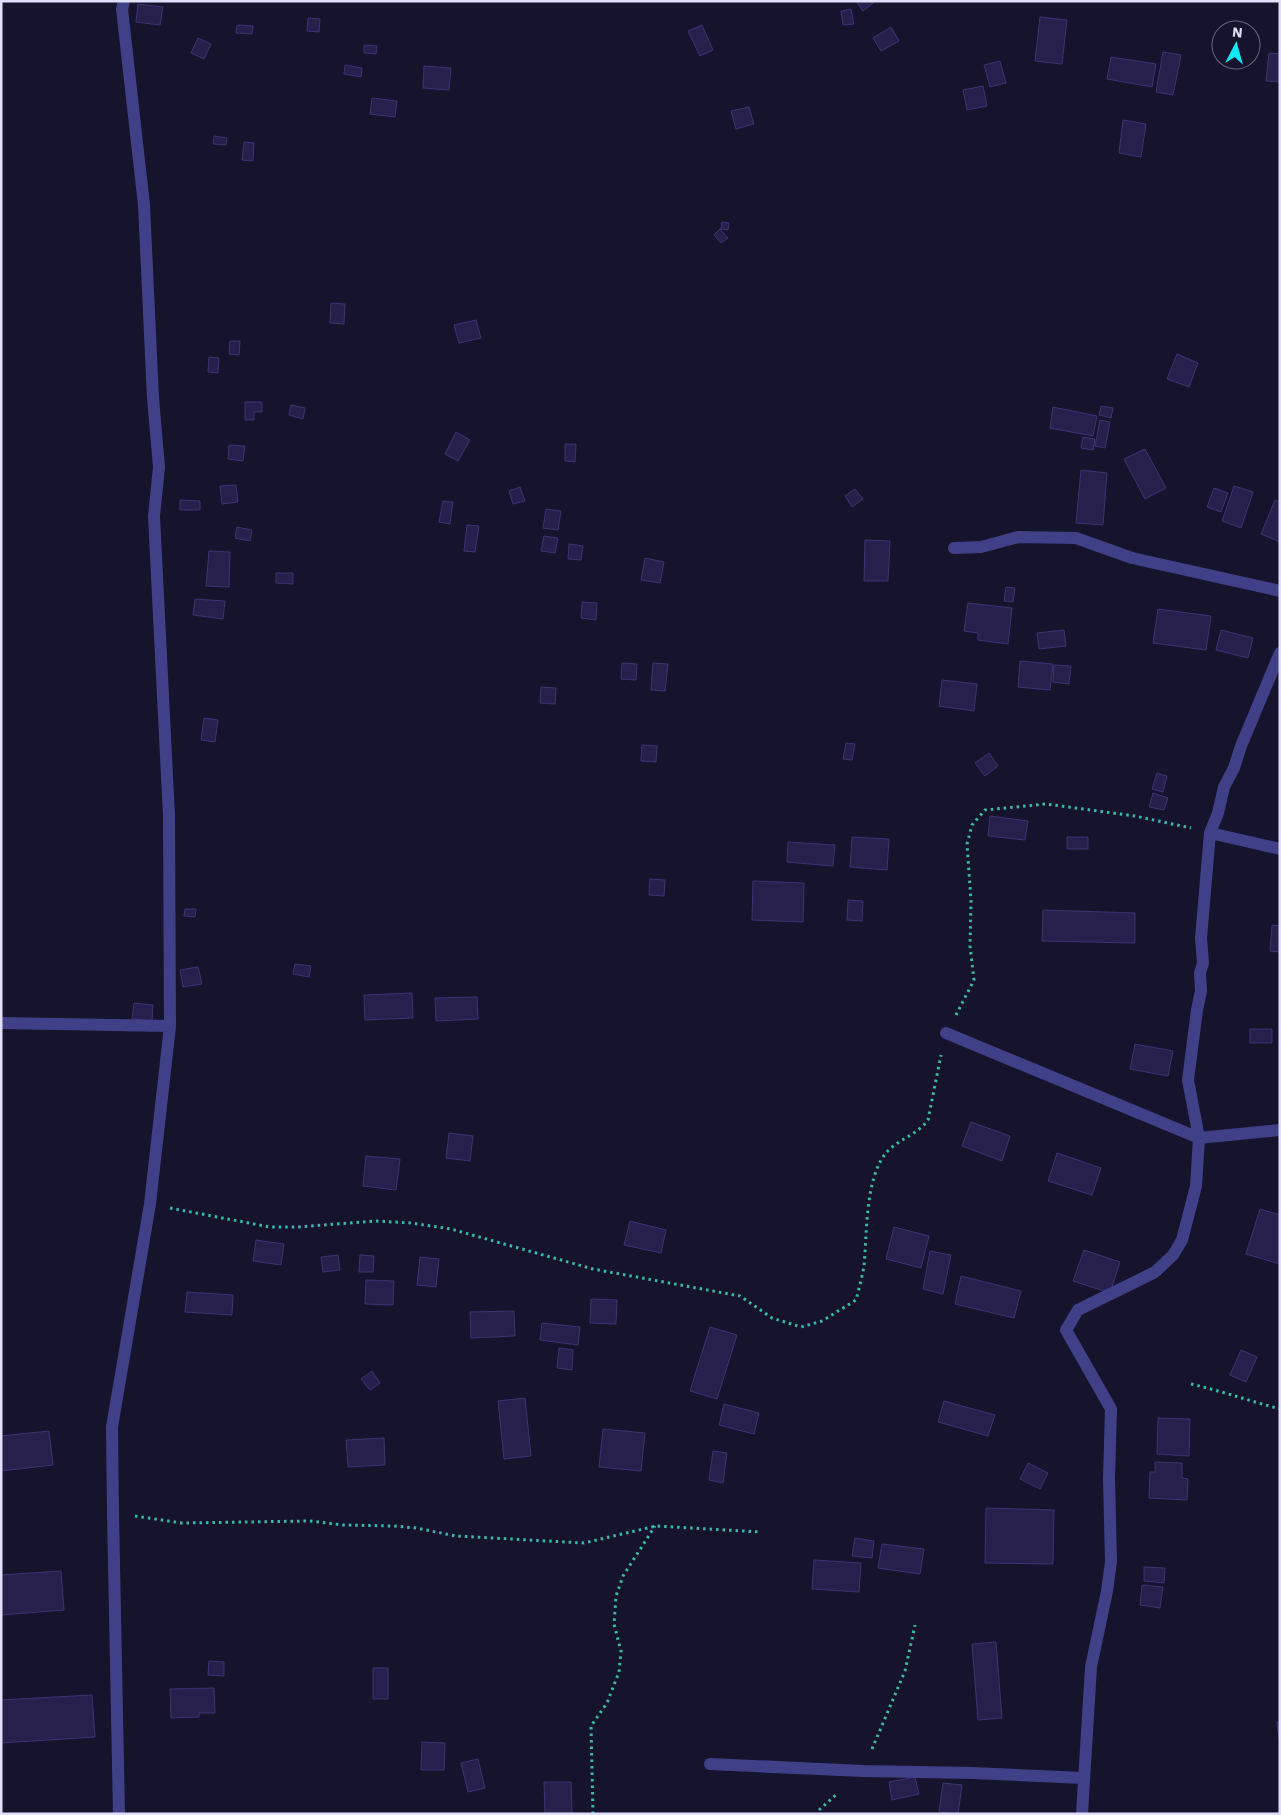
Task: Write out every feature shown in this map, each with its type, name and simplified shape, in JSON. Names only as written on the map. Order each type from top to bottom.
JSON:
[{"type":"street","points":[[119,1814],[112,1513],[112,1427],[150,1204],[170,1026],[168,816],[154,516],[158,467],[144,205],[122,9],[124,1]]},
{"type":"street","points":[[954,548],[981,547],[1018,537],[1076,538],[1132,558],[1280,590]]},
{"type":"street","points":[[1082,1814],[1091,1667],[1111,1562],[1109,1478],[1111,1409],[1066,1330],[1078,1310],[1155,1272],[1173,1255],[1182,1240],[1196,1186],[1199,1138],[1188,1080],[1196,1010],[1201,991],[1200,973],[1203,963],[1201,938],[1210,833],[1218,813],[1224,787],[1234,768],[1241,746],[1280,653]]},
{"type":"street","points":[[1210,833],[1280,848]]},
{"type":"street","points":[[1,1023],[170,1026]]},
{"type":"street","points":[[946,1033],[1199,1138],[1280,1130]]},
{"type":"street","points":[[710,1764],[1084,1778]]},
{"type":"path","points":[[150,1204],[270,1227],[298,1227],[376,1221],[412,1223],[451,1229],[593,1269],[740,1296],[772,1318],[801,1327],[822,1321],[856,1300],[863,1268],[870,1193],[877,1170],[886,1154],[900,1142],[921,1129],[928,1120],[946,1033],[974,980],[970,946],[971,901],[967,844],[972,825],[985,810],[1046,804],[1135,816],[1210,833]]},
{"type":"path","points":[[1191,1384],[1280,1408]]},
{"type":"path","points":[[112,1513],[182,1523],[310,1522],[343,1526],[394,1526],[416,1528],[456,1536],[584,1543],[656,1526],[761,1532]]},
{"type":"path","points":[[593,1814],[591,1726],[607,1703],[620,1672],[621,1651],[614,1624],[616,1596],[624,1576],[656,1526]]},
{"type":"path","points":[[819,1810],[863,1771],[905,1671],[915,1625]]},
{"type":"building","points":[[856,1],[876,1],[863,11]]},
{"type":"building","points":[[138,4],[163,7],[160,25],[136,22]]},
{"type":"building","points":[[851,9],[854,24],[843,25],[841,11]]},
{"type":"building","points":[[1040,17],[1067,20],[1062,64],[1035,61]]},
{"type":"building","points":[[308,18],[320,19],[319,32],[307,31]]},
{"type":"building","points":[[237,25],[253,26],[252,34],[236,33]]},
{"type":"building","points":[[702,25],[713,50],[700,56],[688,31]]},
{"type":"building","points":[[891,27],[899,41],[881,51],[873,38]]},
{"type":"building","points":[[198,38],[211,44],[204,59],[191,53]]},
{"type":"building","points":[[364,45],[377,46],[376,54],[364,53]]},
{"type":"building","points":[[1163,52],[1181,55],[1173,95],[1156,92]]},
{"type":"building","points":[[1269,53],[1280,54],[1280,82],[1266,81]]},
{"type":"building","points":[[1111,57],[1156,64],[1152,87],[1107,79]]},
{"type":"building","points":[[1000,61],[1006,83],[990,87],[984,65]]},
{"type":"building","points":[[345,65],[362,68],[361,77],[344,74]]},
{"type":"building","points":[[424,66],[451,68],[449,90],[423,88]]},
{"type":"building","points":[[983,86],[987,106],[967,110],[963,90]]},
{"type":"building","points":[[372,98],[397,101],[395,117],[370,114]]},
{"type":"building","points":[[749,107],[754,124],[736,129],[731,111]]},
{"type":"building","points":[[1123,120],[1146,124],[1141,157],[1119,153]]},
{"type":"building","points":[[214,136],[227,138],[226,145],[213,144]]},
{"type":"building","points":[[244,142],[254,143],[253,161],[242,160]]},
{"type":"building","points":[[722,222],[729,223],[728,230],[721,229]]},
{"type":"building","points":[[720,229],[728,238],[721,243],[714,235]]},
{"type":"building","points":[[331,303],[345,304],[344,324],[330,323]]},
{"type":"building","points":[[476,320],[481,338],[459,343],[454,325]]},
{"type":"building","points":[[230,341],[240,341],[239,355],[229,354]]},
{"type":"building","points":[[1177,354],[1198,363],[1189,387],[1167,379]]},
{"type":"building","points":[[209,357],[219,358],[218,373],[208,372]]},
{"type":"building","points":[[245,402],[262,402],[262,412],[254,412],[254,420],[245,420]]},
{"type":"building","points":[[291,405],[305,408],[303,419],[289,415]]},
{"type":"building","points":[[1101,406],[1113,408],[1111,418],[1099,415]]},
{"type":"building","points":[[1053,407],[1097,416],[1093,436],[1050,428]]},
{"type":"building","points":[[1100,420],[1110,422],[1105,448],[1095,446]]},
{"type":"building","points":[[456,432],[470,440],[458,461],[445,454]]},
{"type":"building","points":[[1083,437],[1095,439],[1093,450],[1081,448]]},
{"type":"building","points":[[565,444],[576,444],[575,462],[565,461]]},
{"type":"building","points":[[229,445],[245,446],[243,461],[228,459]]},
{"type":"building","points":[[1145,449],[1166,488],[1145,499],[1124,459]]},
{"type":"building","points":[[1081,470],[1107,473],[1103,525],[1076,523]]},
{"type":"building","points":[[236,485],[238,502],[222,504],[220,486]]},
{"type":"building","points":[[1234,486],[1253,492],[1241,528],[1222,521]]},
{"type":"building","points":[[520,487],[525,501],[513,504],[509,491]]},
{"type":"building","points":[[1214,488],[1228,493],[1221,512],[1207,507]]},
{"type":"building","points":[[855,489],[863,499],[852,507],[845,496]]},
{"type":"building","points":[[180,500],[200,501],[200,510],[180,510]]},
{"type":"building","points":[[1275,500],[1280,502],[1280,542],[1261,534]]},
{"type":"building","points":[[443,501],[453,502],[450,524],[439,522]]},
{"type":"building","points":[[546,509],[561,511],[558,530],[543,528]]},
{"type":"building","points":[[467,525],[479,526],[475,552],[464,551]]},
{"type":"building","points":[[237,527],[252,530],[250,541],[235,538]]},
{"type":"building","points":[[544,536],[558,538],[555,553],[541,551]]},
{"type":"building","points":[[865,540],[890,541],[888,581],[864,581]]},
{"type":"building","points":[[569,544],[583,546],[581,560],[568,559]]},
{"type":"building","points":[[209,551],[230,552],[229,587],[206,586]]},
{"type":"building","points":[[645,558],[664,562],[660,583],[641,580]]},
{"type":"building","points":[[276,573],[293,573],[293,584],[276,583]]},
{"type":"building","points":[[1006,587],[1015,588],[1013,602],[1004,601]]},
{"type":"building","points":[[195,599],[225,601],[223,619],[193,615]]},
{"type":"building","points":[[582,602],[597,603],[596,620],[581,618]]},
{"type":"building","points":[[968,603],[1012,608],[1008,644],[978,640],[978,633],[964,631]]},
{"type":"building","points":[[1158,609],[1211,616],[1206,650],[1153,643]]},
{"type":"building","points":[[1064,630],[1066,646],[1039,649],[1037,633]]},
{"type":"building","points":[[1221,630],[1253,638],[1248,658],[1216,650]]},
{"type":"building","points":[[1020,661],[1053,664],[1050,690],[1018,687]]},
{"type":"building","points":[[622,663],[637,664],[636,680],[621,679]]},
{"type":"building","points":[[653,663],[668,664],[665,691],[651,690]]},
{"type":"building","points":[[1054,665],[1071,666],[1069,684],[1053,682]]},
{"type":"building","points":[[942,680],[977,684],[974,711],[939,706]]},
{"type":"building","points":[[541,687],[556,688],[555,704],[540,703]]},
{"type":"building","points":[[204,718],[218,720],[215,742],[201,740]]},
{"type":"building","points":[[846,743],[855,744],[852,760],[843,759]]},
{"type":"building","points":[[642,745],[657,746],[656,762],[641,761]]},
{"type":"building","points":[[989,753],[998,766],[985,776],[975,763]]},
{"type":"building","points":[[1157,773],[1167,776],[1163,792],[1152,789]]},
{"type":"building","points":[[1153,793],[1168,798],[1164,810],[1149,807]]},
{"type":"building","points":[[990,816],[1028,821],[1025,840],[988,836]]},
{"type":"building","points":[[852,837],[889,839],[887,870],[850,867]]},
{"type":"building","points":[[1067,837],[1088,837],[1088,849],[1067,849]]},
{"type":"building","points":[[788,842],[835,845],[833,866],[787,862]]},
{"type":"building","points":[[650,879],[665,880],[664,896],[649,895]]},
{"type":"building","points":[[753,881],[804,883],[803,922],[752,920]]},
{"type":"building","points":[[848,900],[863,901],[862,921],[847,920]]},
{"type":"building","points":[[185,909],[196,909],[195,917],[184,916]]},
{"type":"building","points":[[1043,910],[1135,913],[1135,943],[1042,941]]},
{"type":"building","points":[[1272,925],[1280,926],[1280,952],[1270,951]]},
{"type":"building","points":[[295,964],[311,966],[309,977],[293,974]]},
{"type":"building","points":[[198,967],[202,984],[183,987],[180,970]]},
{"type":"building","points":[[412,993],[413,1018],[365,1020],[364,995]]},
{"type":"building","points":[[477,997],[478,1019],[436,1021],[435,998]]},
{"type":"building","points":[[134,1003],[153,1005],[152,1021],[132,1019]]},
{"type":"building","points":[[1250,1029],[1272,1029],[1272,1043],[1250,1043]]},
{"type":"building","points":[[1135,1044],[1173,1051],[1168,1076],[1130,1069]]},
{"type":"building","points":[[971,1122],[1010,1136],[1002,1161],[962,1146]]},
{"type":"building","points":[[449,1133],[473,1136],[470,1161],[446,1158]]},
{"type":"building","points":[[1057,1153],[1101,1168],[1092,1195],[1048,1181]]},
{"type":"building","points":[[366,1156],[400,1159],[396,1190],[363,1186]]},
{"type":"building","points":[[1260,1209],[1280,1215],[1280,1264],[1246,1254]]},
{"type":"building","points":[[630,1221],[666,1230],[661,1253],[624,1245]]},
{"type":"building","points":[[894,1227],[929,1236],[921,1268],[886,1259]]},
{"type":"building","points":[[256,1240],[284,1244],[281,1265],[253,1261]]},
{"type":"building","points":[[1084,1250],[1120,1262],[1110,1293],[1073,1281]]},
{"type":"building","points":[[930,1251],[951,1255],[943,1294],[923,1289]]},
{"type":"building","points":[[338,1255],[340,1270],[323,1272],[321,1257]]},
{"type":"building","points":[[360,1255],[374,1256],[373,1272],[359,1272]]},
{"type":"building","points":[[420,1257],[439,1259],[436,1287],[417,1285]]},
{"type":"building","points":[[961,1276],[1021,1291],[1014,1318],[955,1304]]},
{"type":"building","points":[[366,1280],[394,1281],[393,1305],[365,1304]]},
{"type":"building","points":[[187,1292],[233,1295],[232,1315],[185,1312]]},
{"type":"building","points":[[591,1299],[617,1300],[616,1324],[590,1323]]},
{"type":"building","points":[[514,1311],[515,1336],[471,1338],[470,1312]]},
{"type":"building","points":[[542,1323],[580,1327],[578,1345],[540,1340]]},
{"type":"building","points":[[710,1327],[737,1335],[717,1399],[690,1391]]},
{"type":"building","points":[[559,1348],[573,1350],[572,1370],[557,1368]]},
{"type":"building","points":[[1241,1350],[1257,1357],[1246,1382],[1230,1375]]},
{"type":"building","points":[[372,1371],[380,1383],[370,1390],[361,1379]]},
{"type":"building","points":[[525,1398],[531,1456],[504,1459],[498,1401]]},
{"type":"building","points":[[944,1401],[995,1415],[988,1436],[938,1422]]},
{"type":"building","points":[[724,1404],[759,1413],[754,1434],[719,1425]]},
{"type":"building","points":[[1158,1418],[1190,1419],[1189,1456],[1157,1454]]},
{"type":"building","points":[[603,1429],[645,1433],[641,1471],[599,1467]]},
{"type":"building","points":[[49,1431],[53,1465],[1,1471],[1,1436]]},
{"type":"building","points":[[384,1438],[385,1465],[348,1467],[346,1440]]},
{"type":"building","points":[[713,1451],[727,1453],[723,1483],[709,1480]]},
{"type":"building","points":[[1155,1462],[1182,1463],[1182,1478],[1188,1479],[1187,1500],[1149,1498],[1150,1472],[1155,1472]]},
{"type":"building","points":[[1028,1463],[1048,1473],[1040,1489],[1020,1479]]},
{"type":"building","points":[[986,1508],[1054,1510],[1053,1564],[985,1563]]},
{"type":"building","points":[[855,1538],[874,1541],[872,1558],[852,1556]]},
{"type":"building","points":[[882,1544],[924,1549],[920,1574],[878,1568]]},
{"type":"building","points":[[814,1560],[861,1563],[859,1592],[812,1589]]},
{"type":"building","points":[[1144,1567],[1165,1568],[1164,1583],[1144,1581]]},
{"type":"building","points":[[61,1571],[64,1610],[1,1615],[1,1575]]},
{"type":"building","points":[[1142,1585],[1163,1587],[1160,1608],[1140,1605]]},
{"type":"building","points":[[996,1642],[1002,1718],[978,1720],[972,1644]]},
{"type":"building","points":[[209,1661],[224,1662],[224,1676],[208,1675]]},
{"type":"building","points":[[373,1668],[388,1668],[388,1699],[373,1699]]},
{"type":"building","points":[[214,1688],[215,1713],[199,1713],[199,1717],[171,1718],[170,1689]]},
{"type":"building","points":[[92,1695],[95,1737],[1,1743],[1,1700]]},
{"type":"building","points":[[1277,1722],[1280,1722],[1280,1747]]},
{"type":"building","points":[[422,1742],[445,1743],[444,1770],[421,1770]]},
{"type":"building","points":[[478,1759],[485,1788],[468,1792],[461,1763]]},
{"type":"building","points":[[915,1777],[919,1794],[892,1800],[889,1782]]},
{"type":"building","points":[[544,1782],[571,1782],[572,1814],[545,1814]]},
{"type":"building","points":[[943,1783],[962,1785],[958,1814],[939,1812]]}]
